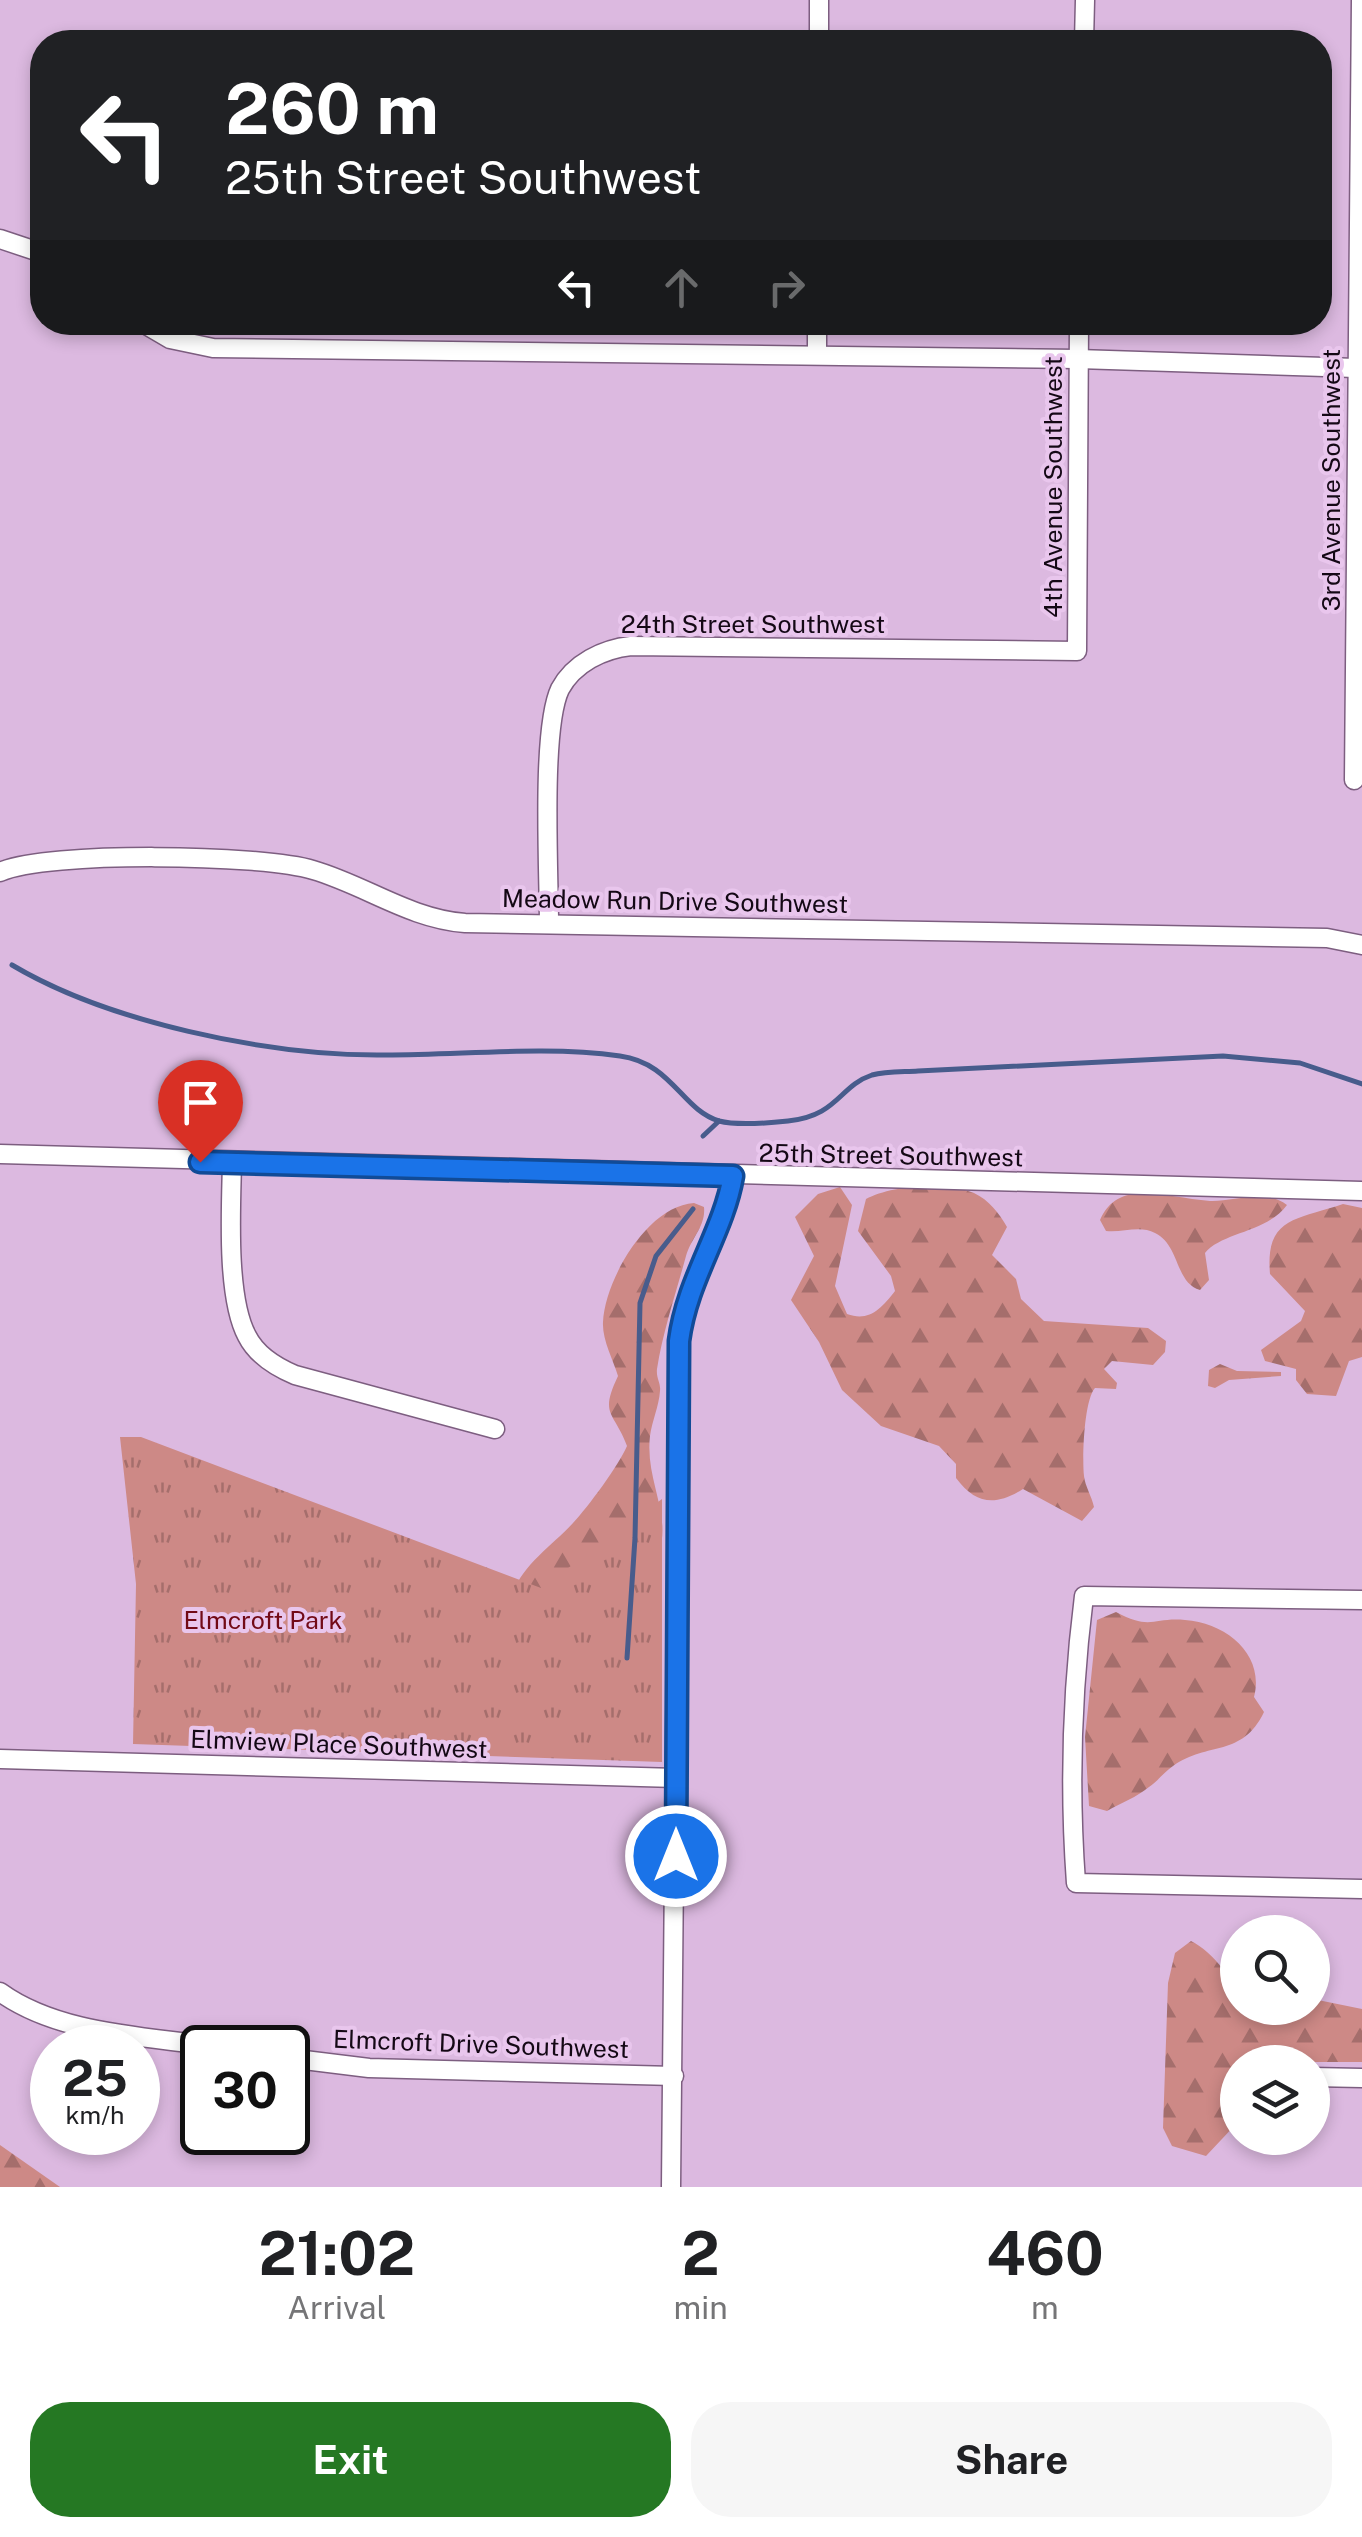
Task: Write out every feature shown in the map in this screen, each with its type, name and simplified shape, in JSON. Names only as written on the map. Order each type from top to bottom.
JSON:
[{"type":"street","points":[[819,0],[819,30]]},
{"type":"street","points":[[1085,30],[1086,0]]},
{"type":"street","name":"3rd Avenue Southwest","points":[[1354,780],[1361,0]]},
{"type":"street","points":[[0,239],[30,250]]},
{"type":"street","points":[[165,335],[213,348],[1078,359],[1356,368]]},
{"type":"street","points":[[817,335],[817,355]]},
{"type":"street","name":"4th Avenue Southwest","points":[[1077,651],[1079,335]]},
{"type":"street","name":"24th Street Southwest","points":[[549,924],[552,715],[565,681],[594,656],[631,646],[1077,651]]},
{"type":"street","name":"Meadow Run Drive Southwest","points":[[0,872],[48,859],[275,862],[318,871],[440,920],[1327,938],[1362,945]]},
{"type":"street","name":"25th Street Southwest","points":[[0,1154],[1362,1190]]},
{"type":"street","points":[[232,1163],[238,1305],[254,1348],[274,1366],[295,1375],[495,1429]]},
{"type":"street","points":[[671,2187],[679,1341],[688,1296],[730,1196],[733,1176]]},
{"type":"street","points":[[1362,1600],[1084,1596],[1075,1672],[1072,1794],[1076,1883],[1362,1889]]},
{"type":"street","name":"Elmview Place Southwest","points":[[0,1759],[676,1778]]},
{"type":"street","points":[[0,1992],[28,2009],[72,2024],[180,2041]]},
{"type":"street","name":"Elmcroft Drive Southwest","points":[[310,2061],[369,2068],[674,2076]]},
{"type":"street","points":[[1330,2077],[1362,2078]]},
{"type":"green space","points":[[840,1187],[852,1205],[835,1286],[847,1314],[862,1316],[874,1312],[895,1291],[891,1276],[858,1231],[866,1199],[904,1188],[949,1187],[979,1196],[1001,1217],[1007,1227],[992,1255],[1016,1279],[1021,1299],[1044,1321],[1148,1328],[1166,1341],[1165,1352],[1153,1365],[1112,1361],[1104,1369],[1117,1383],[1116,1389],[1095,1388],[1091,1394],[1083,1468],[1094,1507],[1082,1521],[1023,1489],[995,1500],[971,1494],[956,1478],[956,1464],[939,1446],[881,1426],[842,1390],[819,1342],[791,1300],[814,1256],[795,1217],[818,1194]]},
{"type":"green space","points":[[1139,1193],[1210,1201],[1269,1197],[1287,1205],[1268,1221],[1222,1241],[1205,1253],[1209,1280],[1200,1290],[1186,1280],[1169,1246],[1155,1233],[1106,1231],[1100,1220],[1107,1208],[1120,1198]]},
{"type":"green space","points":[[694,1203],[704,1207],[704,1214],[686,1256],[663,1341],[657,1369],[659,1397],[650,1436],[652,1473],[662,1523],[657,1558],[647,1576],[513,1593],[531,1564],[587,1507],[627,1446],[609,1406],[618,1376],[604,1336],[611,1286],[645,1231],[677,1207]]},
{"type":"green space","points":[[1343,1204],[1362,1208],[1362,1357],[1349,1361],[1336,1396],[1307,1394],[1296,1380],[1296,1369],[1265,1361],[1261,1350],[1301,1321],[1305,1311],[1270,1274],[1270,1255],[1273,1241],[1287,1224]]},
{"type":"green space","points":[[1220,1364],[1237,1371],[1281,1372],[1281,1376],[1229,1380],[1215,1388],[1208,1386],[1209,1370]]},
{"type":"green space","name":"Elmcroft Park","points":[[120,1437],[141,1437],[541,1588],[662,1499],[662,1762],[133,1744],[136,1584]]},
{"type":"green space","points":[[1116,1612],[1145,1622],[1200,1622],[1228,1635],[1248,1655],[1256,1682],[1254,1697],[1264,1712],[1255,1727],[1235,1743],[1186,1758],[1144,1791],[1107,1811],[1089,1806],[1085,1737],[1097,1620]]},
{"type":"green space","points":[[1191,1941],[1220,1966],[1220,2025],[1330,2025],[1330,2002],[1362,2009],[1362,2062],[1330,2062],[1330,2045],[1220,2045],[1220,2141],[1206,2156],[1172,2146],[1163,2128],[1168,1983],[1175,1953]]},
{"type":"green space","points":[[0,2145],[60,2187],[0,2187]]},
{"type":"waterway","points":[[12,965],[51,985],[140,1019],[238,1042],[377,1055],[529,1051],[620,1056],[652,1068],[706,1115],[735,1123],[805,1118],[828,1107],[861,1080],[889,1072],[1223,1056],[1300,1063],[1362,1084]]},
{"type":"waterway","points":[[703,1136],[719,1121]]},
{"type":"waterway","points":[[627,1658],[635,1538],[640,1303],[656,1256],[693,1209]]},
{"type":"route","points":[[200,1162],[733,1176],[730,1196],[688,1296],[679,1341],[676,1856]]}]
